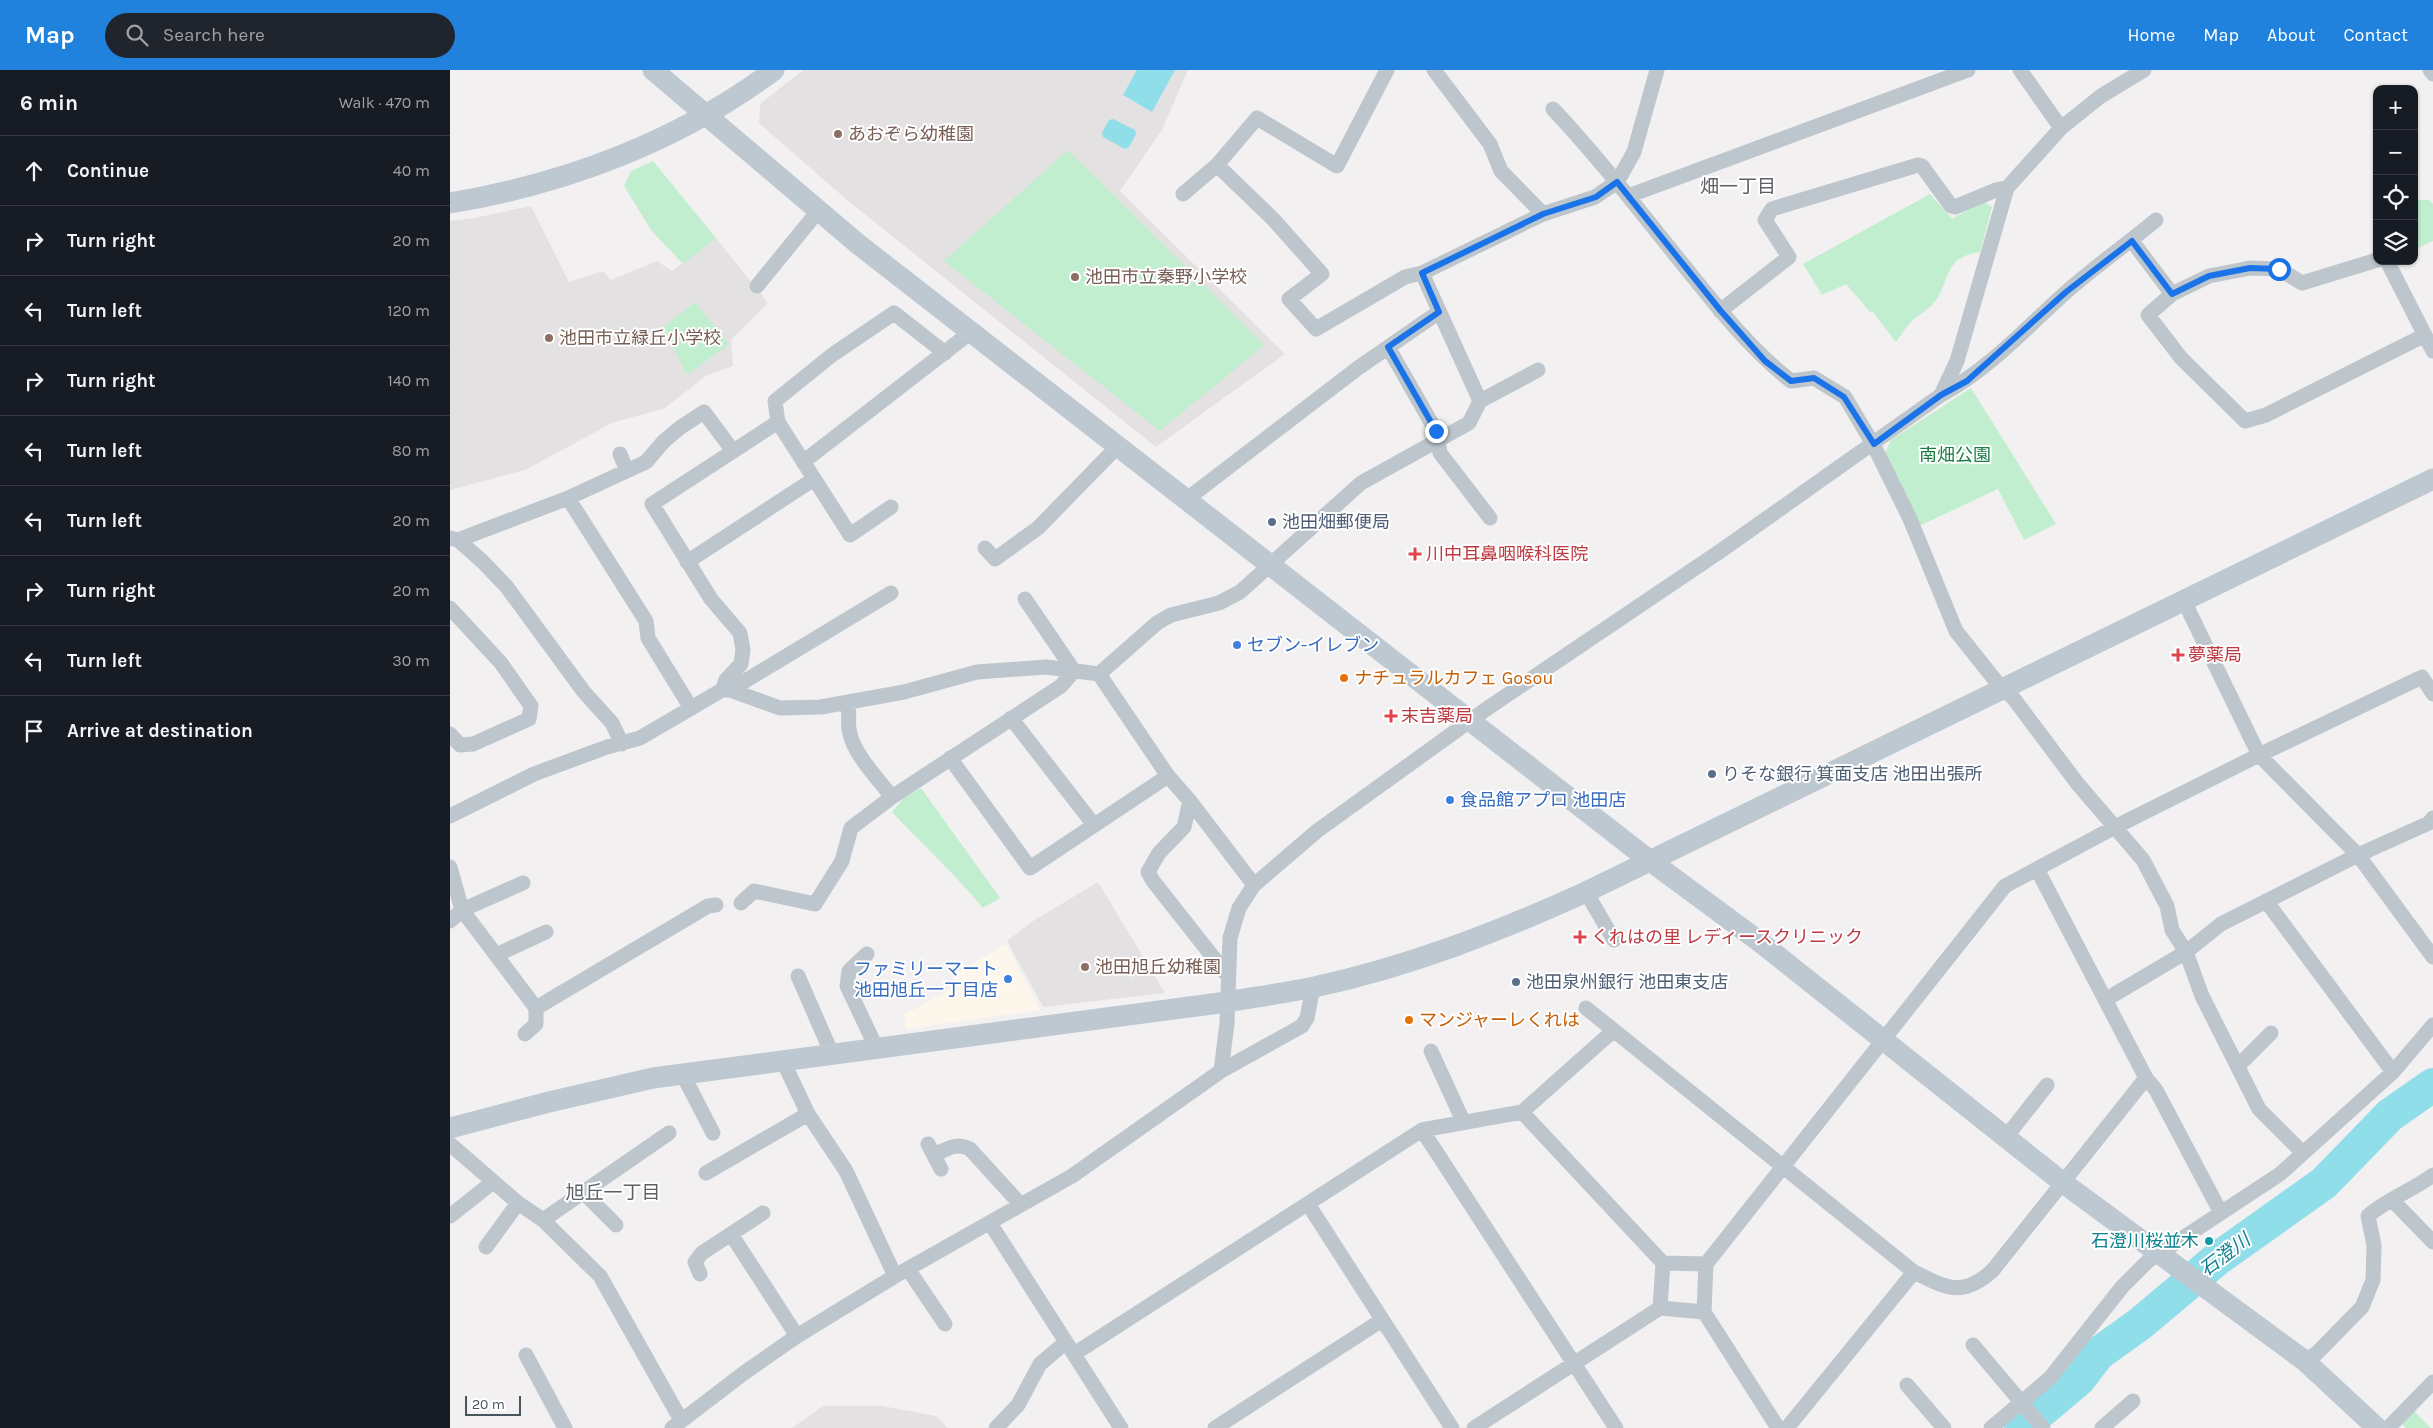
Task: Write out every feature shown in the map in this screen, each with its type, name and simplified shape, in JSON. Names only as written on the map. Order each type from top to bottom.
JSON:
[{"type":"street","points":[[653,70],[858,244],[1649,860],[1760,942],[2062,1182],[2305,1361],[2377,1428]]},
{"type":"street","points":[[450,203],[524,188],[603,163],[706,116],[774,70]]},
{"type":"street","points":[[1183,194],[1217,165],[1257,118],[1337,166],[1387,70]]},
{"type":"street","points":[[1434,70],[1490,144],[1501,172],[1543,214]]},
{"type":"street","points":[[1217,165],[1273,219],[1322,274],[1289,299],[1316,329],[1405,277],[1422,273],[1543,214],[1596,197],[1617,182],[1634,152],[1657,70]]},
{"type":"street","points":[[1628,196],[1968,70]]},
{"type":"street","points":[[2020,70],[2061,128]]},
{"type":"street","points":[[1941,395],[1957,361],[2007,188],[2061,128],[2101,96],[2144,70]]},
{"type":"street","points":[[2430,70],[2433,74]]},
{"type":"street","points":[[1553,109],[1617,182],[1720,310],[1765,361],[1791,381],[1814,378],[1844,397],[1874,444],[1910,519],[1956,631],[2077,783],[2143,860],[2167,906],[2172,930],[2186,952],[2202,996],[2259,1109],[2303,1153]]},
{"type":"street","points":[[1720,310],[1789,257],[1765,220],[1772,209],[1918,165],[1922,166],[1951,206],[1956,207],[1996,190],[2007,188]]},
{"type":"street","points":[[757,286],[818,210]]},
{"type":"street","points":[[1221,1071],[1228,1002],[1230,938],[1239,908],[1254,885],[1317,831],[1549,665],[1722,550],[1941,395],[1973,376],[2066,292],[2156,220]]},
{"type":"street","points":[[2132,241],[2172,294]]},
{"type":"street","points":[[2373,261],[2302,283],[2279,269],[2250,268],[2209,276],[2172,294],[2148,315],[2181,358],[2245,421],[2266,415],[2425,335]]},
{"type":"street","points":[[2389,265],[2433,351]]},
{"type":"street","points":[[1422,273],[1480,401]]},
{"type":"street","points":[[1186,499],[1388,347],[1439,312]]},
{"type":"street","points":[[891,507],[850,535],[778,422],[775,402],[832,355],[894,313],[945,353]]},
{"type":"street","points":[[803,462],[971,332]]},
{"type":"street","points":[[1388,347],[1436,431],[1440,453],[1490,518]]},
{"type":"street","points":[[726,690],[780,708],[821,707],[904,692],[977,672],[1046,667],[1099,674],[1157,623],[1170,615],[1219,603],[1240,592],[1361,483],[1469,423],[1480,401],[1538,370]]},
{"type":"street","points":[[454,539],[568,498],[646,462],[664,441],[704,412],[733,451]]},
{"type":"street","points":[[726,690],[726,680],[741,664],[743,650],[740,633],[711,599],[652,504],[778,422]]},
{"type":"street","points":[[985,548],[995,559],[1038,528],[1118,446]]},
{"type":"street","points":[[620,454],[627,471]]},
{"type":"street","points":[[687,562],[814,478]]},
{"type":"street","points":[[450,1128],[618,1085],[832,1054],[1228,1002],[1313,987],[1388,968],[1479,938],[1586,892],[2433,479]]},
{"type":"street","points":[[568,498],[646,621],[648,638],[691,708]]},
{"type":"street","points":[[454,539],[482,561],[506,586],[584,692],[612,723],[622,744]]},
{"type":"street","points":[[450,816],[534,774],[607,747],[640,738],[891,593]]},
{"type":"street","points":[[1025,600],[1074,671]]},
{"type":"street","points":[[2184,601],[2259,755],[2358,855],[2433,957]]},
{"type":"street","points":[[450,608],[501,663],[531,706],[529,719],[473,744],[460,744],[450,734]]},
{"type":"street","points":[[740,903],[754,891],[816,904],[842,861],[851,828],[892,797],[1061,686],[1074,671]]},
{"type":"street","points":[[1099,674],[1168,776],[1190,801],[1254,885]]},
{"type":"street","points":[[1778,1428],[1704,1312],[1706,1264],[2004,886],[2259,755],[2422,677],[2433,694]]},
{"type":"street","points":[[848,703],[851,714],[849,732],[854,746],[892,797]]},
{"type":"street","points":[[1011,718],[1094,825]]},
{"type":"street","points":[[950,758],[1030,868],[1168,776]]},
{"type":"street","points":[[1190,801],[1184,827],[1159,853],[1148,872],[1152,881],[1228,976]]},
{"type":"street","points":[[2105,1000],[2186,952],[2221,924],[2358,855],[2429,823],[2433,818]]},
{"type":"street","points":[[450,867],[462,910],[536,1008],[536,1024],[525,1034]]},
{"type":"street","points":[[2036,869],[2146,1078],[2156,1090],[2221,1213]]},
{"type":"street","points":[[450,921],[462,910],[523,883]]},
{"type":"street","points":[[1586,892],[1614,940]]},
{"type":"street","points":[[2266,901],[2393,1072]]},
{"type":"street","points":[[536,1008],[708,906],[716,905]]},
{"type":"street","points":[[496,955],[546,932]]},
{"type":"street","points":[[867,954],[849,970],[847,986],[877,1049]]},
{"type":"street","points":[[798,976],[832,1054]]},
{"type":"street","points":[[450,1144],[518,1203],[543,1220],[600,1276],[677,1424],[744,1373],[797,1336],[902,1273],[1072,1176],[1221,1071],[1302,1026],[1308,1018],[1313,987]]},
{"type":"street","points":[[1586,1008],[1914,1272],[1944,1287],[1966,1287],[1979,1283],[1993,1270],[2146,1078]]},
{"type":"street","points":[[1991,1428],[2050,1378],[2122,1287],[2148,1261],[2166,1258],[2221,1213],[2280,1174],[2393,1072],[2433,1025]]},
{"type":"street","points":[[996,1428],[1018,1405],[1040,1364],[1070,1348],[1308,1204],[1422,1130],[1462,1121],[1522,1112],[1613,1031]]},
{"type":"street","points":[[2238,1066],[2271,1033]]},
{"type":"street","points":[[1431,1051],[1462,1121]]},
{"type":"street","points":[[783,1061],[808,1114],[846,1171],[853,1203],[902,1273],[946,1324]]},
{"type":"street","points":[[683,1075],[713,1133]]},
{"type":"street","points":[[2006,1137],[2047,1085]]},
{"type":"street","points":[[1522,1112],[1663,1263],[1706,1264]]},
{"type":"street","points":[[706,1173],[808,1114]]},
{"type":"street","points":[[1422,1130],[1616,1428]]},
{"type":"street","points":[[543,1220],[670,1133]]},
{"type":"street","points":[[941,1169],[931,1150],[961,1145],[970,1149],[1021,1205]]},
{"type":"street","points":[[2305,1361],[2317,1353],[2362,1307],[2373,1280],[2374,1245],[2368,1216],[2377,1207],[2393,1201],[2433,1175]]},
{"type":"street","points":[[450,1216],[493,1182]]},
{"type":"street","points":[[584,1193],[616,1225]]},
{"type":"street","points":[[2393,1201],[2433,1242]]},
{"type":"street","points":[[486,1247],[518,1203]]},
{"type":"street","points":[[1308,1204],[1452,1428]]},
{"type":"street","points":[[700,1274],[695,1262],[697,1248],[731,1234],[763,1213]]},
{"type":"street","points":[[990,1223],[1121,1428]]},
{"type":"street","points":[[731,1234],[797,1336]]},
{"type":"street","points":[[1660,1308],[1663,1263]]},
{"type":"street","points":[[1787,1428],[1914,1272]]},
{"type":"street","points":[[1474,1428],[1660,1308],[1704,1312]]},
{"type":"street","points":[[1215,1428],[1382,1320]]},
{"type":"street","points":[[1973,1345],[2042,1427]]},
{"type":"street","points":[[526,1355],[565,1428]]},
{"type":"street","points":[[2388,1428],[2433,1382]]},
{"type":"street","points":[[1907,1385],[1944,1428]]},
{"type":"street","points":[[2102,1428],[2133,1401]]},
{"type":"shaded area","name":"池田市立秦野小学校","points":[[803,70],[1188,70],[1162,130],[1120,191],[1285,354],[1156,447],[847,200],[759,123],[760,104]]},
{"type":"shaded area","name":"池田市立緑丘小学校","points":[[531,206],[569,282],[603,271],[611,280],[657,261],[672,271],[716,238],[768,303],[731,340],[733,366],[706,376],[665,408],[612,423],[525,470],[450,490],[450,221]]},
{"type":"shaded area","name":"池田旭丘幼稚園","points":[[1098,882],[1165,993],[1043,1007],[1007,941],[1033,921]]},
{"type":"shaded area","points":[[1006,944],[1040,1010],[906,1029],[904,1015],[959,984],[952,976]]},
{"type":"shaded area","points":[[823,1406],[882,1406],[936,1416],[948,1428],[792,1428]]},
{"type":"green space","points":[[1068,150],[1264,345],[1160,431],[944,261]]},
{"type":"green space","points":[[653,161],[716,238],[683,264],[651,230],[624,186],[631,171]]},
{"type":"green space","points":[[1930,194],[1952,219],[1983,201],[1992,207],[1980,252],[1959,259],[1953,265],[1938,298],[1910,323],[1896,342],[1872,311],[1870,312],[1846,284],[1822,295],[1803,264]]},
{"type":"green space","points":[[2418,200],[2429,200],[2433,204],[2433,241],[2418,248]]},
{"type":"green space","points":[[695,302],[729,344],[687,375],[663,327]]},
{"type":"green space","name":"南畑公園","points":[[1971,388],[2056,524],[2024,540],[1998,489],[1919,526],[1885,453],[1891,440]]},
{"type":"green space","points":[[921,788],[1000,898],[983,908],[950,871],[892,812],[904,798]]},
{"type":"green space","points":[[2412,1409],[2431,1428],[2406,1428],[2400,1422]]},
{"type":"water","points":[[1137,70],[1175,70],[1152,112],[1123,95]]},
{"type":"water","points":[[1113,119],[1135,130],[1136,134],[1129,147],[1125,149],[1103,137],[1102,133],[1109,120]]},
{"type":"waterway","name":"石澄川","points":[[2021,1428],[2079,1379],[2098,1354],[2141,1323],[2217,1259],[2324,1183],[2390,1115],[2433,1085]]},
{"type":"place","name":"あおぞら幼稚園","points":[[838,134]]},
{"type":"place","name":"池田市立秦野小学校","points":[[1075,277]]},
{"type":"place","name":"池田市立緑丘小学校","points":[[549,338]]},
{"type":"place","name":"池田畑郵便局","points":[[1272,522]]},
{"type":"place","name":"川中耳鼻咽喉科医院","points":[[1415,554]]},
{"type":"place","name":"セブン-イレブン","points":[[1237,645]]},
{"type":"place","name":"夢薬局","points":[[2178,655]]},
{"type":"place","name":"ナチュラルカフェ Gosou","points":[[1344,678]]},
{"type":"place","name":"末吉薬局","points":[[1391,716]]},
{"type":"place","name":"りそな銀行 箕面支店 池田出張所","points":[[1712,774]]},
{"type":"place","name":"食品館アプロ 池田店","points":[[1450,800]]},
{"type":"place","name":"くれはの里 レディースクリニック","points":[[1580,937]]},
{"type":"place","name":"池田旭丘幼稚園","points":[[1085,967]]},
{"type":"place","name":"ファミリーマート 池田旭丘一丁目店","points":[[1008,979]]},
{"type":"place","name":"池田泉州銀行 池田東支店","points":[[1516,982]]},
{"type":"place","name":"マンジャーレくれは","points":[[1409,1020]]},
{"type":"place","name":"石澄川桜並木","points":[[2209,1241]]},
{"type":"district","name":"畑一丁目","points":[[1738,187]]},
{"type":"district","name":"旭丘一丁目","points":[[613,1193]]},
{"type":"route","points":[[1436,431],[1388,347],[1439,312],[1422,273],[1543,214],[1596,197],[1617,182],[1720,310],[1765,361],[1791,381],[1814,378],[1844,397],[1874,444],[1941,395],[1967,381],[2066,292],[2132,241],[2172,294],[2209,276],[2250,268],[2279,269]]}]
